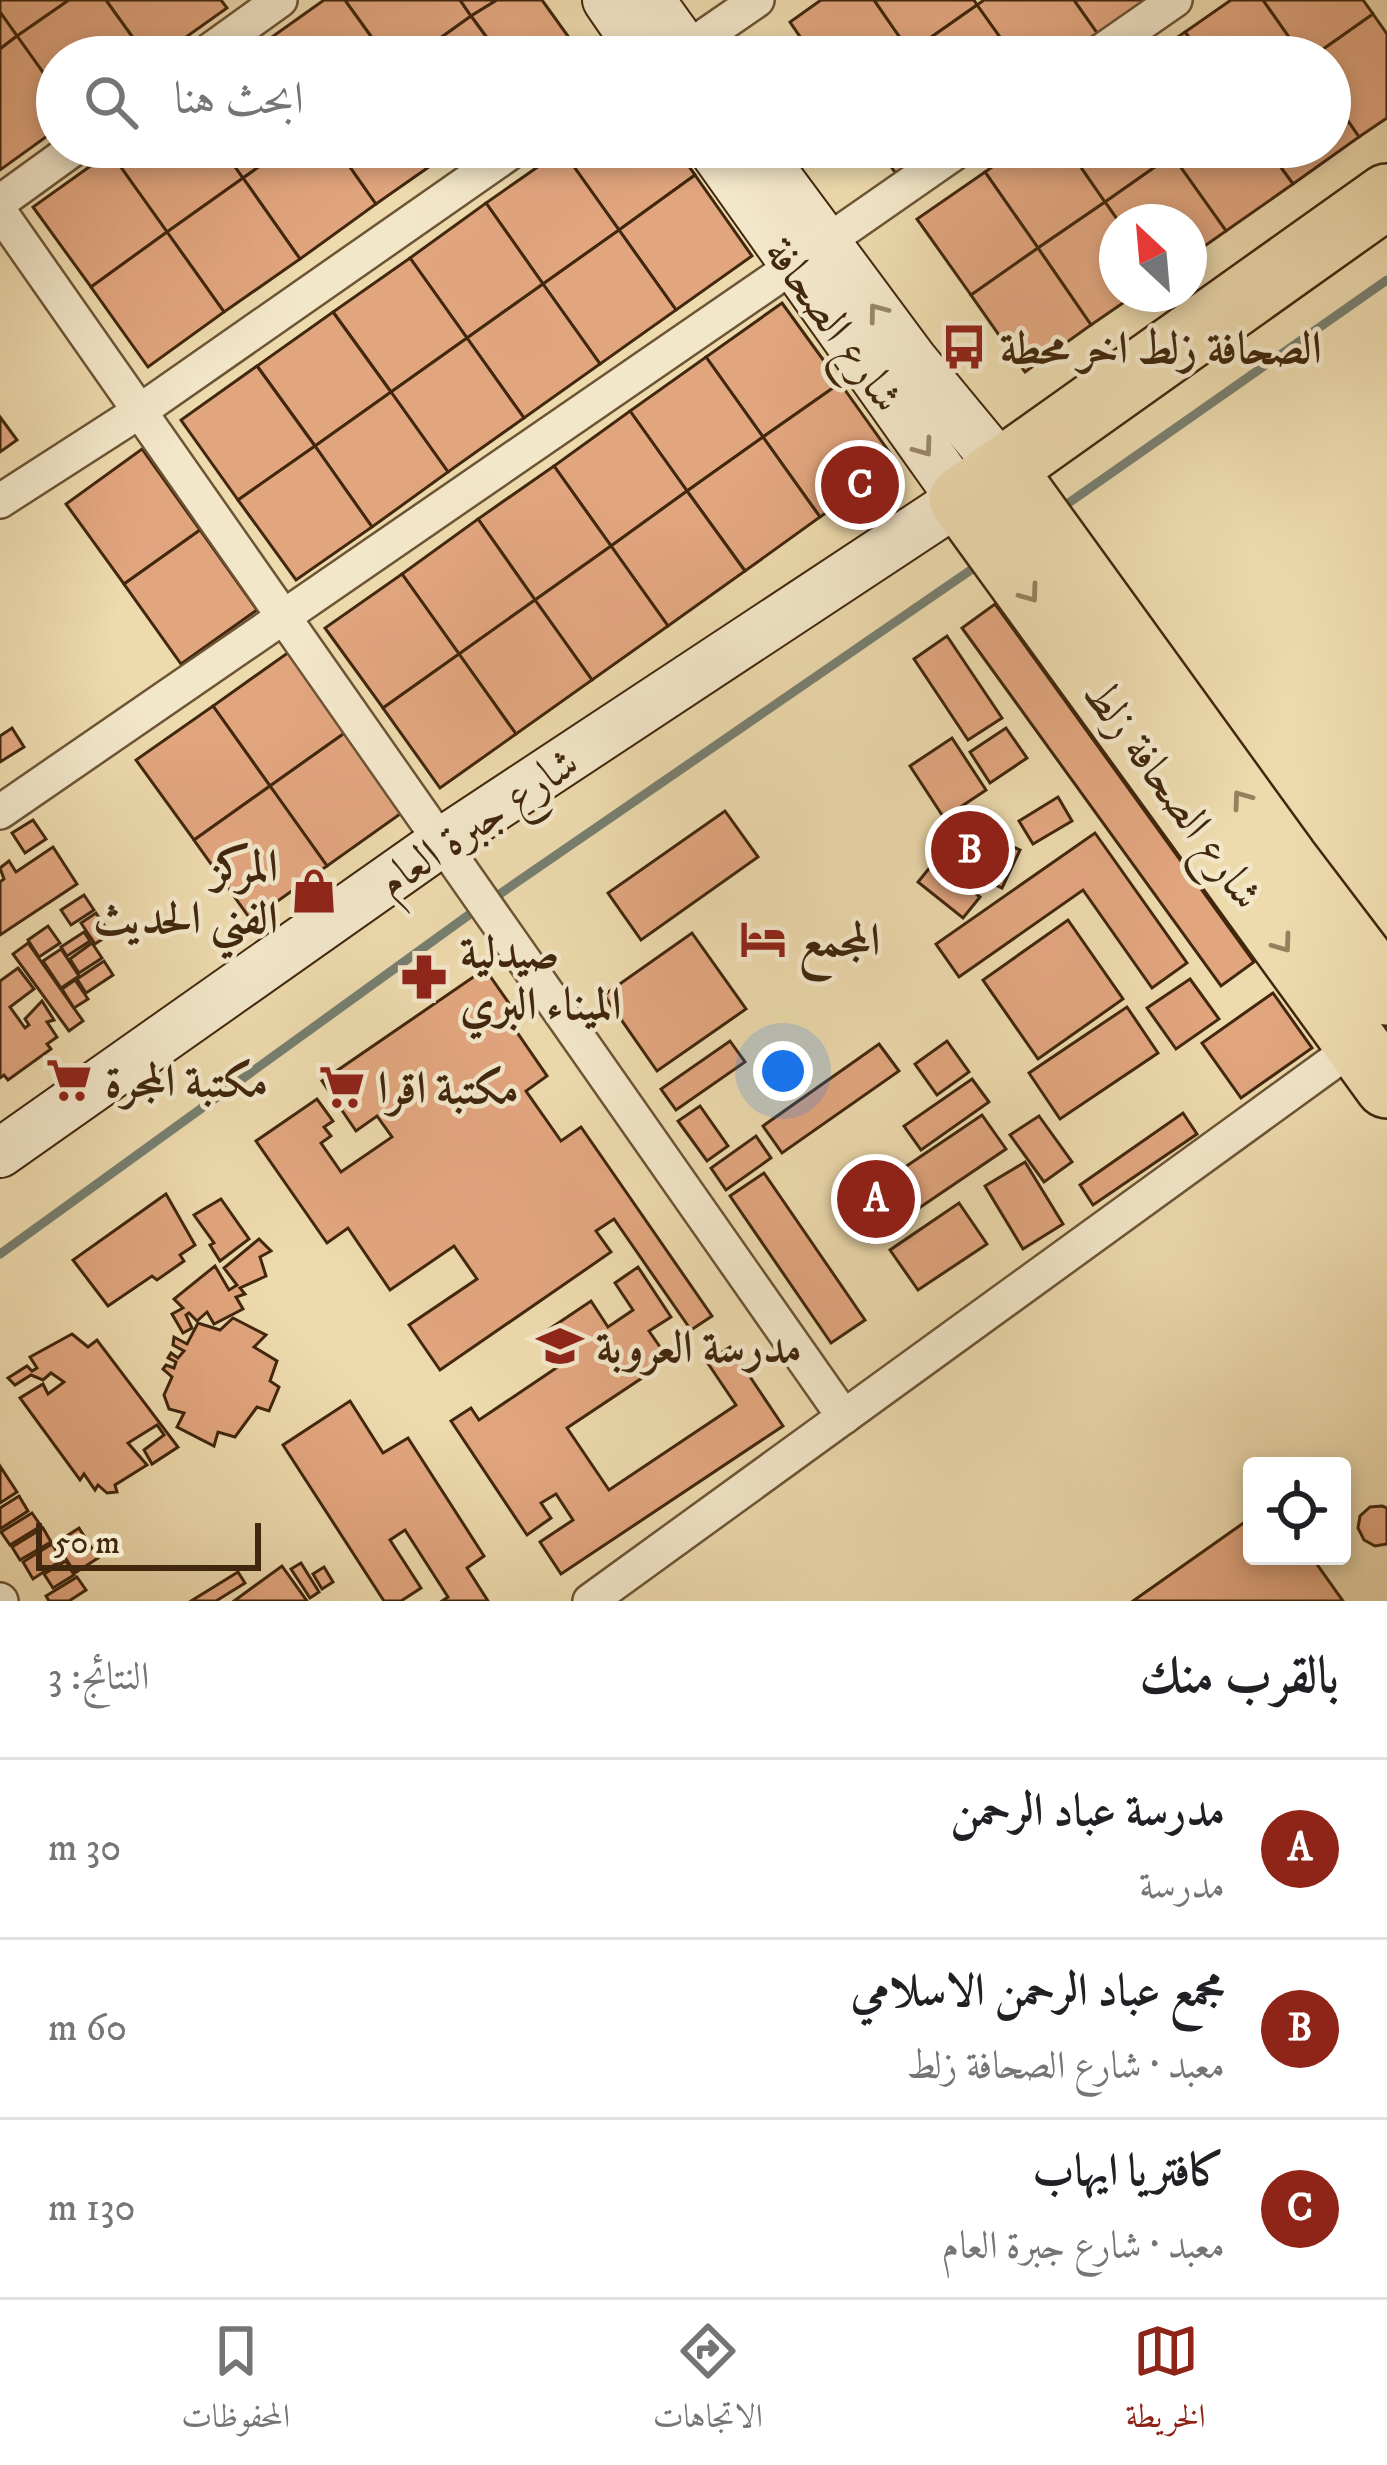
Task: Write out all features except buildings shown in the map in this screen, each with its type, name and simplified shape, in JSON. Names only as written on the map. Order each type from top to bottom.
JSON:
[{"type":"highway","points":[[982,484],[1387,196]]},
{"type":"highway","name":"شارع الصحافة زلط","points":[[982,484],[1272,841],[1379,1037]]},
{"type":"main road","points":[[607,0],[652,36]]},
{"type":"main road","points":[[650,0],[667,36]]},
{"type":"main road","name":"شارع الصحافة","points":[[730,168],[809,254],[982,484]]},
{"type":"main road","name":"شارع الصحافة","points":[[766,168],[809,254]]},
{"type":"main road","name":"شارع جبرة العام","points":[[0,1153],[443,841],[982,484]]},
{"type":"street","points":[[230,36],[280,0]]},
{"type":"street","points":[[702,36],[757,0]]},
{"type":"street","points":[[1123,36],[1175,0]]},
{"type":"street","points":[[0,202],[47,168]]},
{"type":"street","points":[[0,501],[140,411],[488,168]]},
{"type":"street","points":[[0,812],[933,168]]},
{"type":"street","points":[[0,212],[844,1417]]},
{"type":"street","points":[[590,1601],[1379,1037]]},
{"type":"waterway","points":[[1060,509],[1387,280]]},
{"type":"waterway","points":[[491,900],[981,563]]},
{"type":"waterway","points":[[0,1254],[477,909]]},
{"type":"place","name":"الصحافة زلط اخر محطة","points":[[964,347]]},
{"type":"place","name":"كافتريا ايهاب","points":[[860,485]]},
{"type":"place","name":"مجمع عباد الرحمن الاسلامي","points":[[970,850]]},
{"type":"place","name":"المركز الفني الحديث","points":[[314,891]]},
{"type":"place","name":"المجمع","points":[[763,939]]},
{"type":"place","name":"صيدلية الميناء البري","points":[[424,977]]},
{"type":"place","name":"مكتبة المجرة","points":[[69,1080]]},
{"type":"place","name":"مكتبة اقرا","points":[[342,1087]]},
{"type":"place","name":"مدرسة عباد الرحمن","points":[[876,1199]]},
{"type":"place","name":"مدرسة العروبة","points":[[560,1346]]}]
